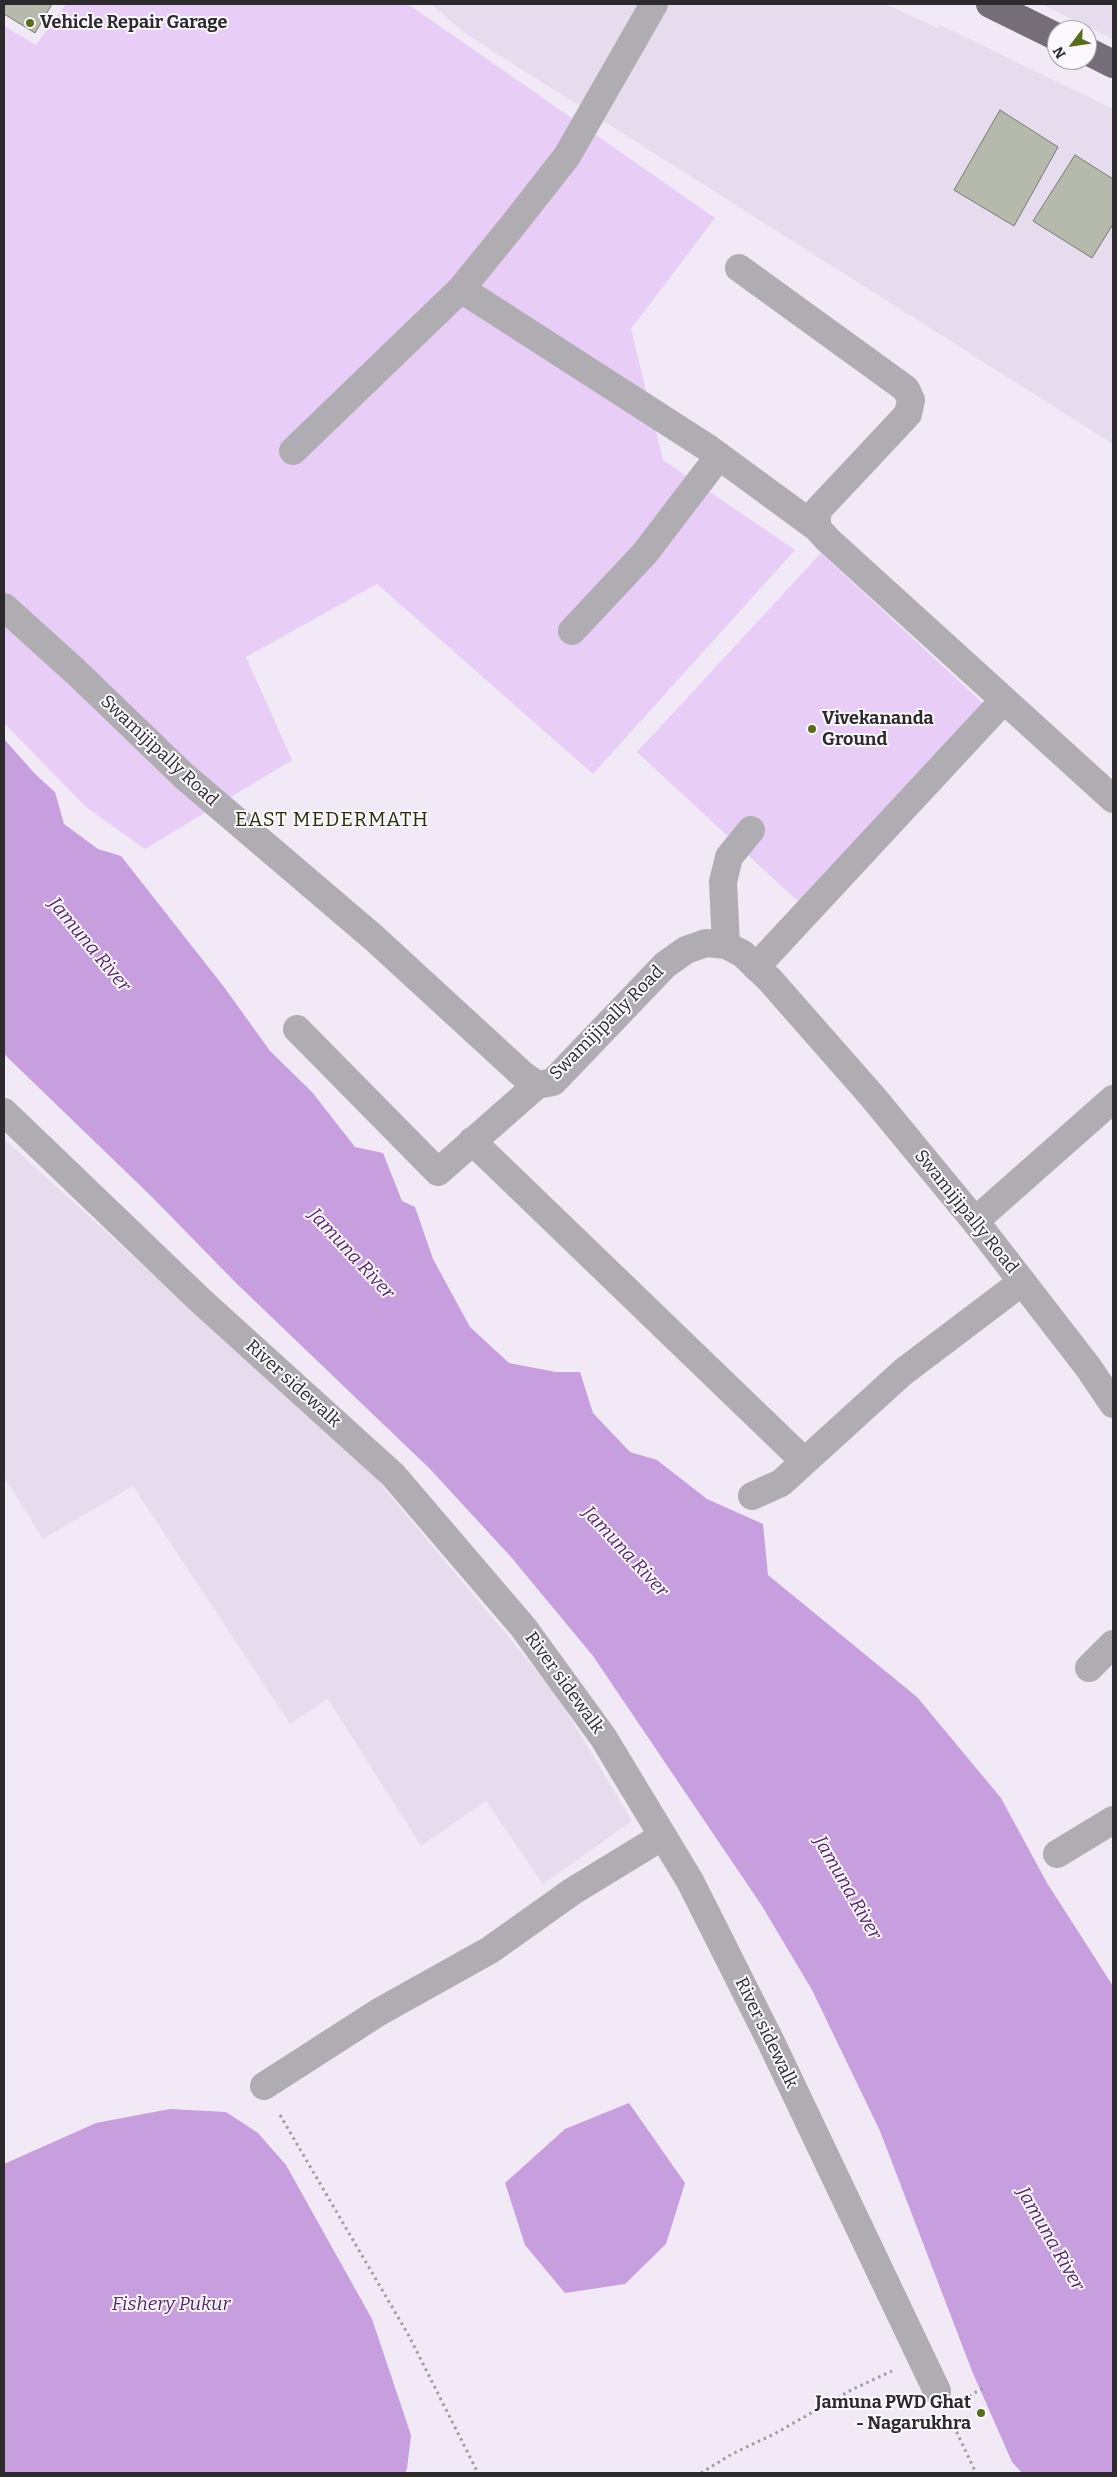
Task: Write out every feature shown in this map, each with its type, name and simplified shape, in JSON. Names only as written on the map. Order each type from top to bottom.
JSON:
[{"type":"highway","points":[[990,4],[1047,32]]},
{"type":"highway","points":[[1097,57],[1113,64]]},
{"type":"street","points":[[293,451],[461,288],[567,156],[654,4]]},
{"type":"street","points":[[739,268],[906,389],[911,400],[908,414],[817,511],[817,528]]},
{"type":"street","points":[[461,288],[555,347],[719,456],[817,528],[835,547],[1113,799]]},
{"type":"street","points":[[572,631],[645,553],[719,456]]},
{"type":"street","name":"Swamijipally Road","points":[[4,607],[76,672],[184,776],[374,938],[522,1074],[537,1085],[553,1082],[665,966],[686,950],[706,943],[726,945],[743,954],[872,1096],[975,1221],[1088,1367],[1113,1404]]},
{"type":"street","points":[[756,967],[1004,700]]},
{"type":"street","points":[[726,945],[723,882],[729,857],[751,830]]},
{"type":"street","points":[[297,1029],[438,1172],[537,1085]]},
{"type":"street","points":[[975,1221],[1113,1099]]},
{"type":"street","name":"River sidewalk","points":[[4,1112],[201,1301],[392,1475],[523,1627],[603,1736],[690,1881],[771,2042],[937,2391]]},
{"type":"street","points":[[472,1141],[804,1462]]},
{"type":"street","points":[[752,1496],[781,1483],[903,1372],[1022,1282]]},
{"type":"street","points":[[1090,1668],[1113,1644]]},
{"type":"street","points":[[1057,1854],[1113,1820]]},
{"type":"street","points":[[264,2086],[379,2012],[490,1950],[573,1890],[663,1836]]},
{"type":"path","points":[[264,2086],[409,2336],[478,2473]]},
{"type":"path","points":[[701,2473],[732,2454],[776,2433],[853,2388],[922,2358]]},
{"type":"path","points":[[937,2391],[976,2473]]},
{"type":"shaded area","points":[[66,4],[408,4],[715,218],[631,329],[663,460],[795,550],[593,774],[377,584],[246,657],[292,760],[145,849],[86,807],[4,723],[4,26],[36,45]]},
{"type":"shaded area","points":[[431,4],[885,4],[938,28],[940,25],[1113,109],[1113,444],[466,34]]},
{"type":"shaded area","points":[[1041,4],[1113,4],[1113,39],[1097,31],[1097,20],[1074,20]]},
{"type":"shaded area","name":"Vivekananda Ground","points":[[821,553],[987,707],[803,906],[637,752]]},
{"type":"shaded area","points":[[4,1139],[373,1475],[556,1694],[632,1821],[543,1884],[486,1801],[421,1846],[328,1699],[290,1724],[133,1486],[43,1539],[4,1477]]},
{"type":"water","name":"Jamuna River","points":[[4,739],[36,775],[55,792],[64,824],[98,849],[121,856],[224,987],[270,1051],[312,1092],[355,1147],[383,1153],[402,1201],[415,1207],[433,1259],[470,1327],[509,1363],[556,1372],[580,1372],[593,1413],[630,1452],[657,1460],[707,1499],[763,1524],[768,1575],[917,1697],[1001,1798],[1047,1883],[1113,1986],[1113,2473],[1022,2473],[1012,2462],[972,2371],[880,2131],[812,1990],[762,1906],[593,1656],[511,1557],[430,1469],[235,1282],[151,1196],[4,1054]]},
{"type":"water","points":[[629,2103],[685,2183],[666,2244],[625,2284],[565,2293],[525,2245],[505,2183],[565,2129]]},
{"type":"water","name":"Fishery Pukur","points":[[170,2109],[226,2112],[258,2133],[286,2165],[372,2319],[411,2435],[405,2473],[4,2473],[4,2164],[96,2123]]},
{"type":"building","name":"Vehicle Repair Garage","points":[[4,4],[52,4],[35,33],[4,14]]},
{"type":"building","points":[[1000,110],[1058,147],[1014,226],[954,190]]},
{"type":"building","points":[[1075,155],[1113,179],[1113,224],[1092,258],[1033,221]]},
{"type":"place","name":"Vehicle Repair Garage","points":[[30,23]]},
{"type":"place","name":"Vivekananda Ground","points":[[812,729]]},
{"type":"place","name":"Jamuna PWD Ghat - Nagarukhra","points":[[981,2413]]},
{"type":"district","name":"EAST MEDERMATH","points":[[332,820]]}]
